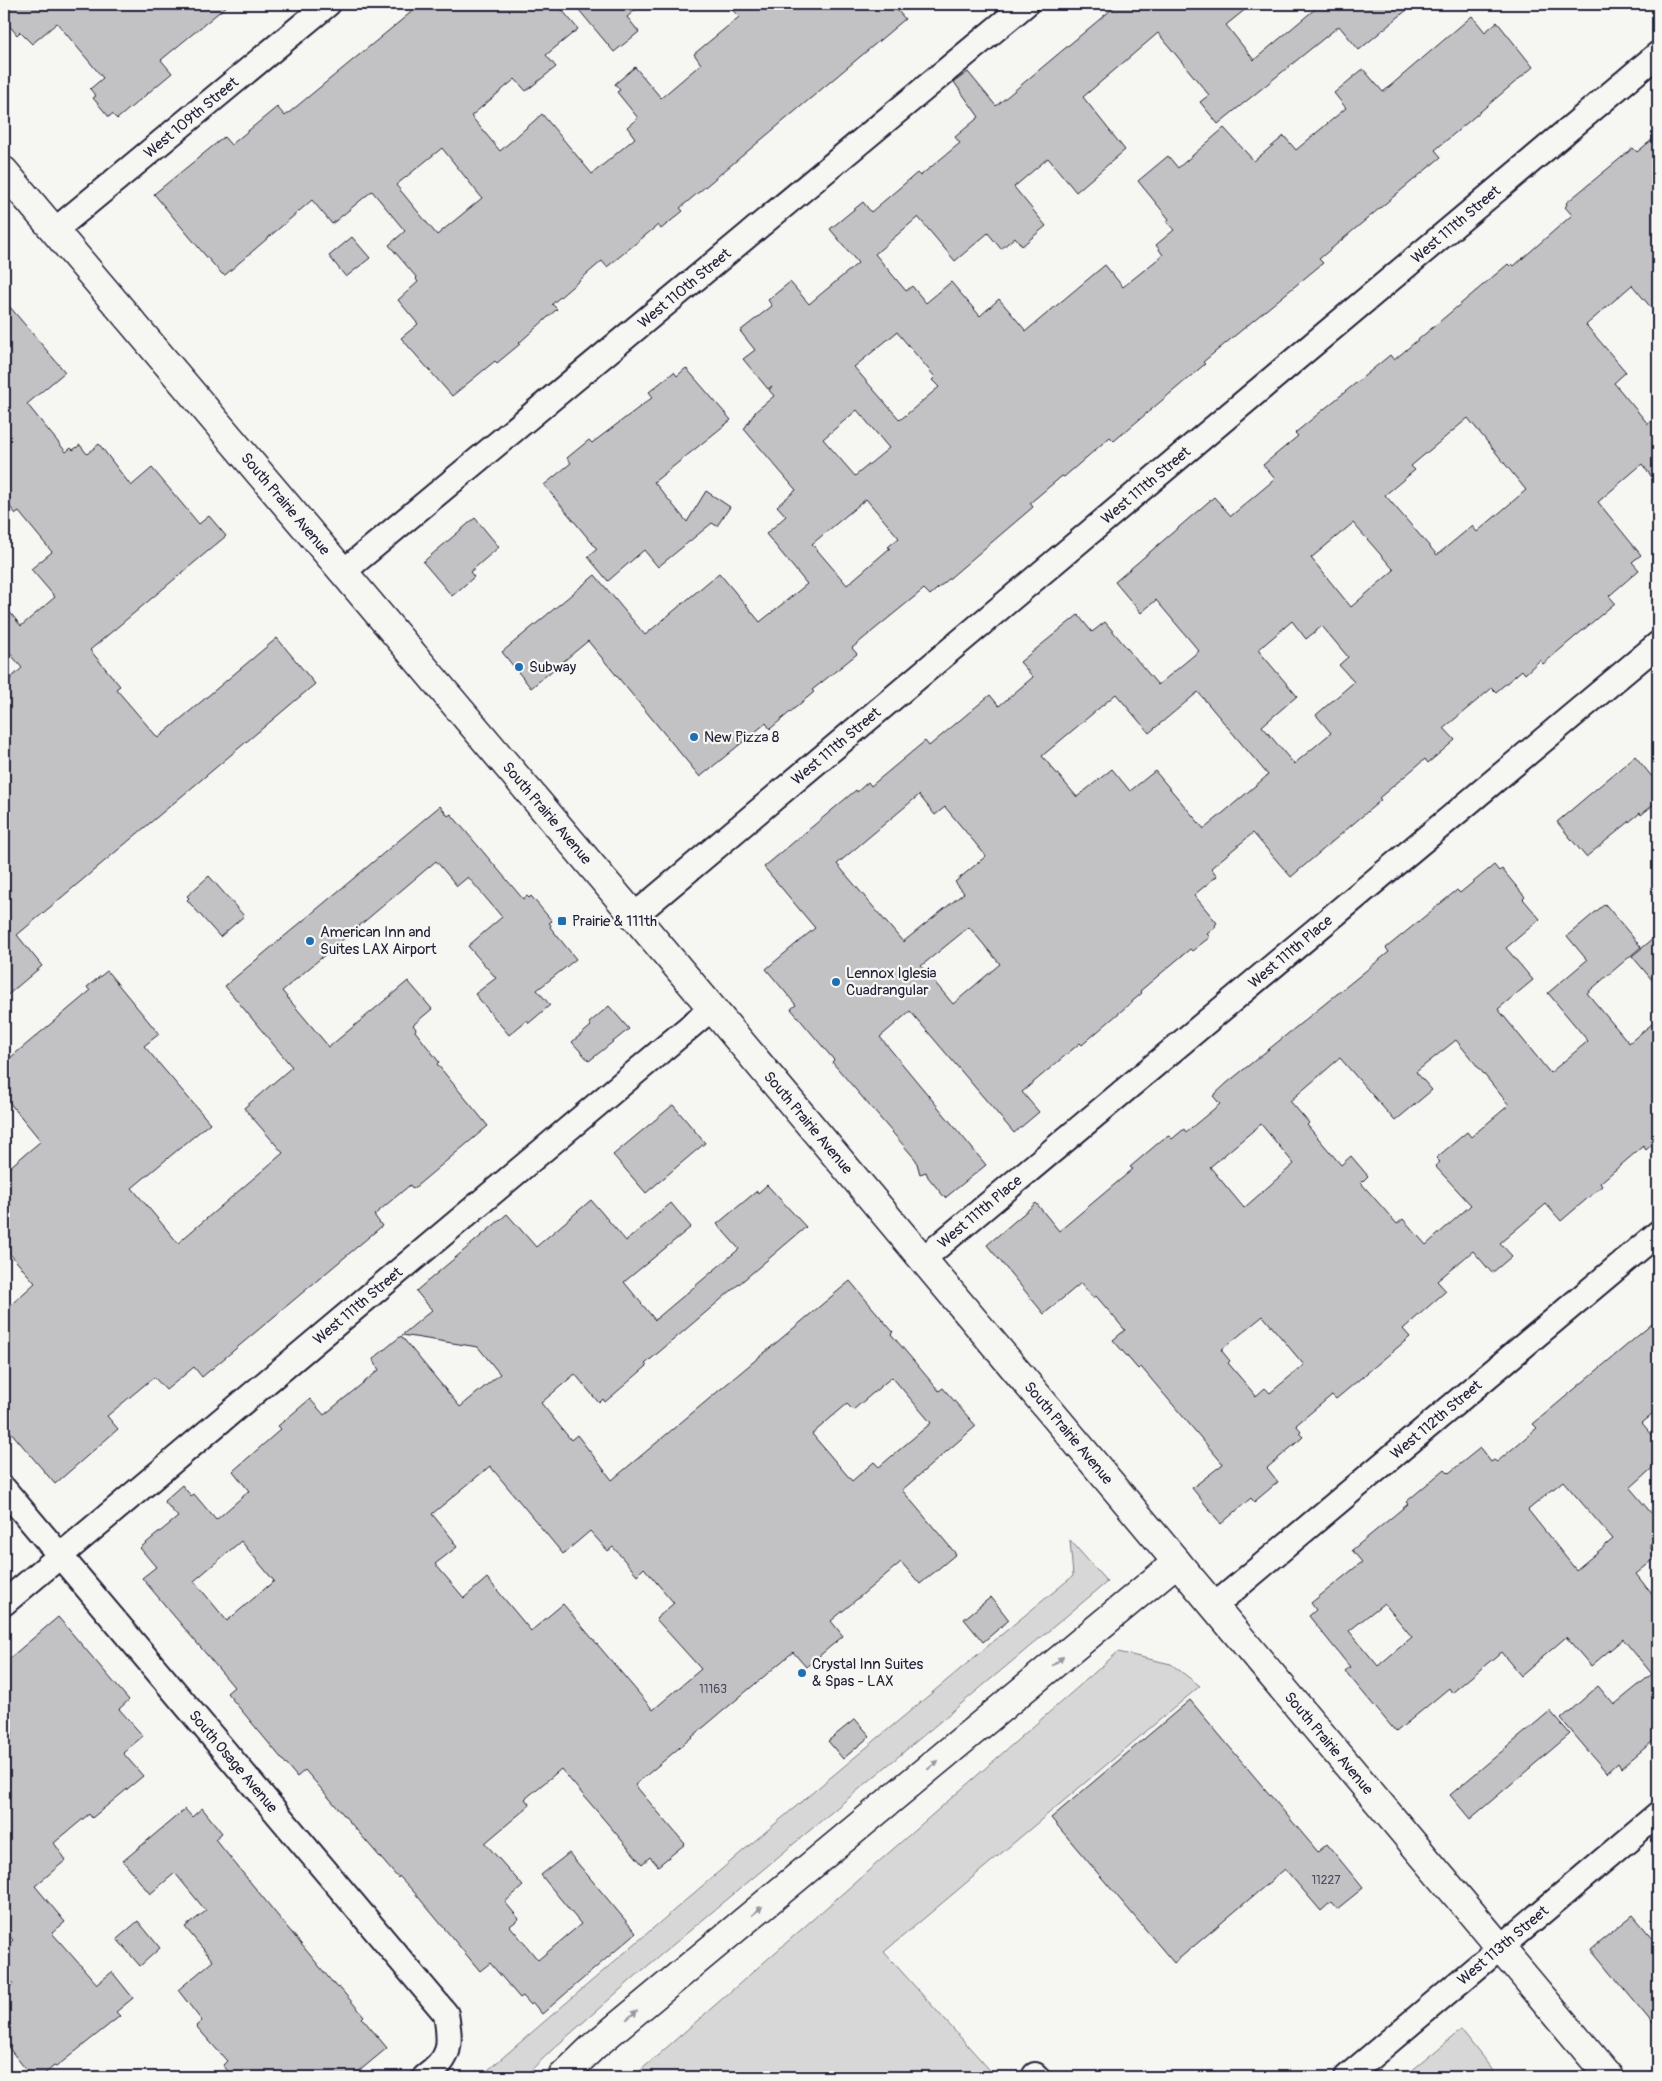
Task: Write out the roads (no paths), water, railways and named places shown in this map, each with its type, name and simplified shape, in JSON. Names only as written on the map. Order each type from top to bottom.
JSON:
[{"type":"main road","name":"South Prairie Avenue","points":[[4,170],[923,1258],[1609,2077]]},
{"type":"main road","points":[[562,2077],[594,2046],[1177,1562]]},
{"type":"main road","points":[[578,2077],[594,2046]]},
{"type":"street","name":"West 109th Street","points":[[54,231],[328,4]]},
{"type":"street","name":"West 110th Street","points":[[343,572],[1026,4]]},
{"type":"street","name":"West 111th Street","points":[[634,916],[1658,54]]},
{"type":"street","name":"West 111th Place","points":[[923,1258],[1658,644]]},
{"type":"street","name":"West 111th Street","points":[[4,1603],[712,1008]]},
{"type":"street","name":"West 112th Street","points":[[1214,1606],[1658,1233]]},
{"type":"street","name":"South Osage Avenue","points":[[4,1489],[446,2014],[450,2040],[440,2066],[425,2077]]},
{"type":"street","name":"West 113th Street","points":[[1347,2077],[1658,1814]]},
{"type":"place","name":"Subway","points":[[519,667]]},
{"type":"place","name":"New Pizza 8","points":[[694,737]]},
{"type":"place","name":"Prairie & 111th","points":[[562,921]]},
{"type":"place","name":"American Inn and Suites LAX Airport","points":[[310,941]]},
{"type":"place","name":"Lennox Iglesia Cuadrangular","points":[[836,982]]},
{"type":"place","name":"Crystal Inn Suites & Spas - LAX","points":[[802,1673]]}]
